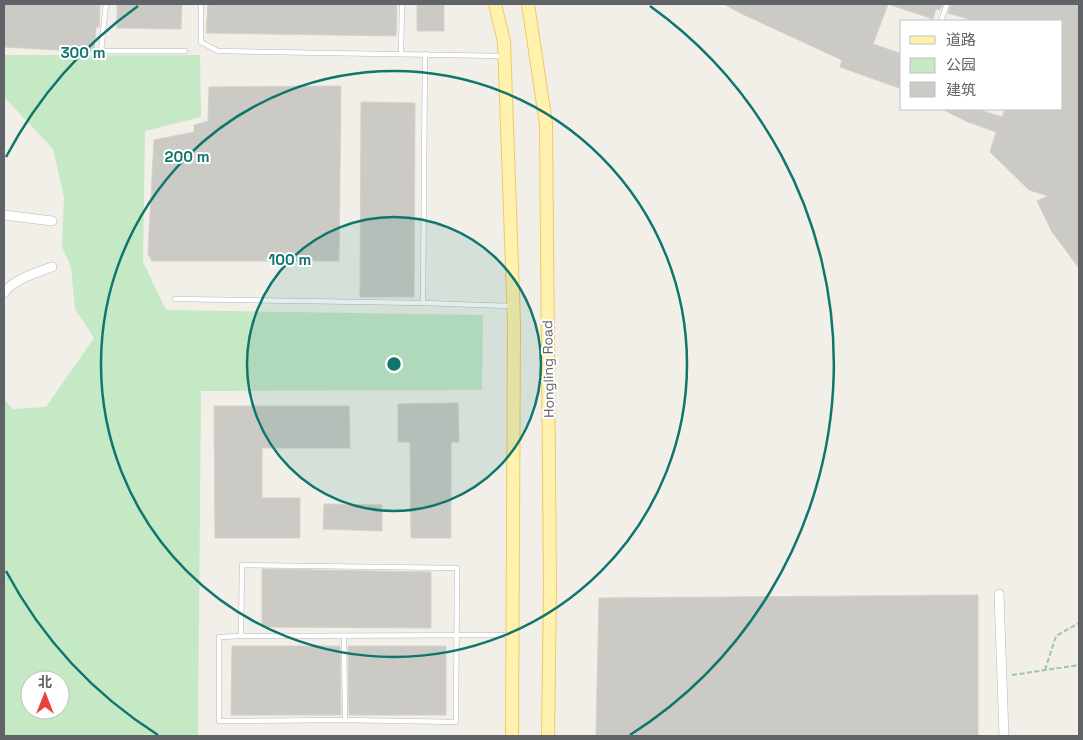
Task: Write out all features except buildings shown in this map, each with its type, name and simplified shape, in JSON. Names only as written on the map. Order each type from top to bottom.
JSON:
[{"type":"main road","points":[[495,4],[504,42],[505,56],[514,307],[512,736]]},
{"type":"main road","name":"Hongling Road","points":[[528,4],[546,124],[550,587],[548,736]]},
{"type":"street","points":[[4,215],[52,221]]},
{"type":"street","points":[[4,293],[7,287],[36,272],[52,267]]},
{"type":"street","points":[[999,594],[1004,736]]},
{"type":"lane","points":[[106,4],[101,51],[186,50]]},
{"type":"lane","points":[[201,4],[201,42],[218,50],[505,56]]},
{"type":"lane","points":[[401,54],[402,4]]},
{"type":"lane","points":[[941,20],[947,4]]},
{"type":"lane","points":[[423,302],[425,54]]},
{"type":"lane","points":[[175,299],[423,302],[514,307]]},
{"type":"lane","points":[[241,636],[242,565],[457,568],[456,636],[456,722],[344,720],[219,721],[218,637],[241,636],[456,636],[513,636]]},
{"type":"lane","points":[[344,636],[344,720]]},
{"type":"path","points":[[1045,670],[1056,636],[1079,623]]},
{"type":"path","points":[[1002,677],[1079,664]]},
{"type":"green space","points":[[4,55],[200,55],[201,117],[145,131],[143,262],[166,310],[483,315],[482,390],[201,391],[198,736],[4,736],[4,399],[13,409],[46,407],[94,338],[75,309],[71,267],[62,247],[64,197],[53,149],[4,97]]}]
